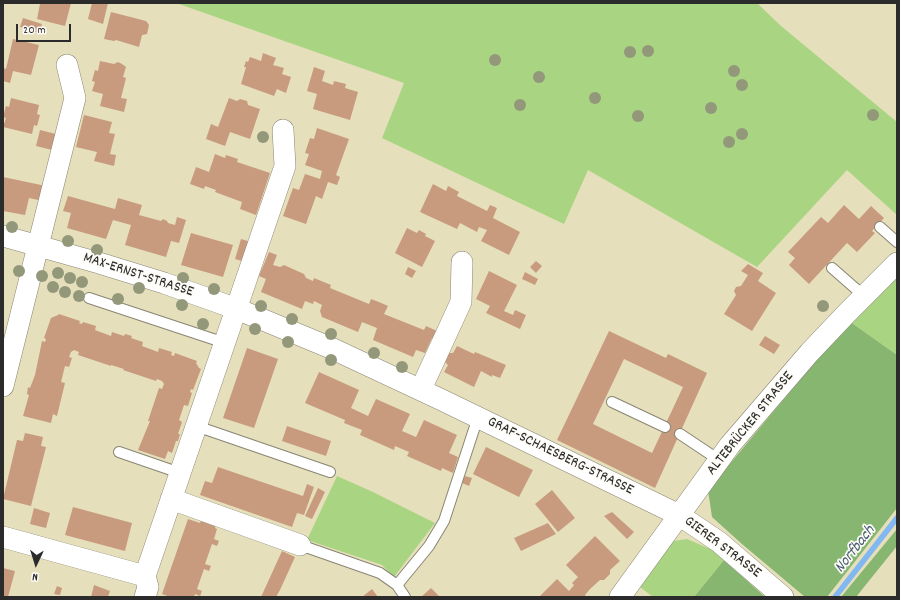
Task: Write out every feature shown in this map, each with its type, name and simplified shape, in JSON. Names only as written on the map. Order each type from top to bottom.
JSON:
[{"type":"street","points":[[3,386],[74,98],[67,65]]},
{"type":"street","points":[[145,597],[148,587],[145,576],[285,166],[283,130]]},
{"type":"street","name":"MAX-ERNST-STRASSE","points":[[3,236],[138,275],[237,309],[331,348],[440,399]]},
{"type":"street","points":[[421,389],[461,302],[462,262]]},
{"type":"street","name":"ALTEBRÜCKER STRASSE","points":[[620,597],[730,445],[810,352],[897,263]]},
{"type":"street","name":"GRAF-SCHAESBERG-STRASSE","points":[[440,399],[679,515]]},
{"type":"street","points":[[171,499],[300,545]]},
{"type":"street","name":"GIERER STRASSE","points":[[679,515],[719,542],[783,597]]},
{"type":"street","points":[[3,537],[145,576]]},
{"type":"lane","points":[[880,227],[897,242]]},
{"type":"lane","points":[[832,268],[864,296]]},
{"type":"lane","points":[[89,298],[225,343]]},
{"type":"lane","points":[[612,402],[665,427]]},
{"type":"lane","points":[[397,585],[429,546],[444,521],[478,417]]},
{"type":"lane","points":[[196,426],[330,472]]},
{"type":"lane","points":[[680,434],[719,460]]},
{"type":"lane","points":[[119,452],[180,473]]},
{"type":"lane","points":[[300,545],[380,573],[397,585],[405,597]]},
{"type":"green space","points":[[176,3],[757,3],[781,26],[897,122],[897,215],[847,170],[757,267],[588,170],[564,224],[382,138],[404,83]]},
{"type":"green space","points":[[897,275],[897,355],[849,321]]},
{"type":"green space","points":[[849,321],[897,355],[897,508],[827,597],[805,597],[712,517],[708,490]]},
{"type":"green space","points":[[337,476],[435,523],[394,577],[382,565],[307,540]]},
{"type":"green space","points":[[897,529],[897,546],[856,597],[841,597]]},
{"type":"green space","points":[[687,539],[715,551],[724,560],[694,597],[653,597],[640,587],[673,541]]},
{"type":"green space","points":[[724,560],[765,597],[694,597]]},
{"type":"building","points":[[40,3],[71,3],[65,26],[37,19]]},
{"type":"building","points":[[92,3],[108,3],[103,24],[88,19]]},
{"type":"building","points":[[111,12],[146,21],[149,25],[147,34],[142,35],[139,47],[116,40],[104,39]]},
{"type":"building","points":[[23,18],[42,24],[39,33],[20,27]]},
{"type":"building","points":[[13,39],[39,45],[31,75],[13,71],[10,83],[3,81],[3,68],[6,69]]},
{"type":"building","points":[[263,53],[276,58],[273,65],[284,68],[282,74],[291,77],[286,93],[277,89],[274,96],[241,84],[246,67],[244,67],[246,61],[248,62],[250,57],[261,61]]},
{"type":"building","points":[[100,61],[114,64],[118,62],[126,67],[123,77],[126,78],[121,98],[127,99],[124,112],[100,106],[103,94],[92,91],[95,82],[92,81],[95,70],[98,71]]},
{"type":"building","points":[[314,67],[325,71],[322,81],[333,85],[334,81],[346,84],[345,88],[358,92],[350,120],[313,109],[317,94],[307,91]]},
{"type":"building","points":[[11,98],[39,105],[37,114],[40,115],[37,126],[34,125],[32,134],[3,127],[6,118],[3,117],[6,106],[9,107]]},
{"type":"building","points":[[229,98],[237,101],[240,99],[247,101],[248,105],[260,109],[250,139],[230,132],[225,146],[206,139],[211,124],[218,127]]},
{"type":"building","points":[[84,115],[112,122],[109,133],[115,134],[110,154],[116,155],[114,166],[94,161],[97,152],[76,147]]},
{"type":"building","points":[[317,128],[349,139],[336,175],[340,177],[337,185],[328,182],[322,199],[316,196],[306,224],[283,216],[293,188],[299,190],[305,174],[320,179],[322,171],[305,165],[309,154],[305,153],[310,138],[314,139]]},
{"type":"building","points":[[40,130],[56,134],[52,150],[36,146]]},
{"type":"building","points":[[215,154],[225,158],[226,155],[238,159],[237,162],[270,173],[256,215],[240,209],[242,202],[215,192],[216,190],[205,186],[204,189],[190,184],[196,167],[209,172]]},
{"type":"building","points":[[3,177],[46,186],[43,201],[29,198],[25,215],[3,211]]},
{"type":"building","points":[[433,184],[446,191],[448,186],[459,192],[457,196],[487,211],[490,205],[497,208],[493,218],[520,232],[509,255],[481,241],[487,230],[479,227],[477,232],[460,223],[457,229],[420,212]]},
{"type":"building","points":[[68,196],[115,209],[118,198],[142,205],[139,215],[161,221],[163,219],[168,223],[175,225],[177,217],[186,220],[179,243],[171,241],[166,257],[125,245],[131,225],[113,220],[106,239],[67,228],[71,213],[63,211]]},
{"type":"building","points":[[844,205],[859,219],[871,206],[884,218],[872,231],[875,233],[857,252],[847,243],[809,284],[789,265],[795,258],[788,252],[821,217],[828,223]]},
{"type":"building","points":[[407,228],[417,233],[419,230],[426,234],[425,236],[435,241],[422,267],[395,253]]},
{"type":"building","points":[[191,233],[233,245],[223,277],[181,265]]},
{"type":"building","points":[[241,239],[251,242],[245,262],[235,259]]},
{"type":"building","points":[[269,252],[277,255],[273,265],[280,267],[284,265],[304,274],[306,278],[313,281],[314,278],[331,285],[330,288],[369,304],[371,299],[388,306],[384,314],[424,330],[426,326],[437,331],[434,338],[432,338],[425,353],[416,350],[413,357],[373,340],[377,328],[362,322],[358,332],[322,317],[320,311],[322,305],[314,301],[313,304],[305,301],[302,309],[261,292],[266,279],[259,276]]},
{"type":"building","points":[[536,261],[542,266],[536,273],[530,267]]},
{"type":"building","points":[[748,264],[763,273],[758,281],[776,293],[752,331],[724,314],[736,295],[734,291],[736,287],[741,286],[748,275],[741,271]]},
{"type":"building","points":[[408,267],[416,271],[412,278],[405,274]]},
{"type":"building","points":[[489,271],[517,285],[504,311],[513,315],[515,310],[526,315],[520,329],[486,313],[490,306],[476,299]]},
{"type":"building","points":[[525,272],[538,279],[535,285],[522,279]]},
{"type":"building","points":[[59,314],[80,321],[79,323],[82,324],[83,322],[96,326],[95,330],[111,336],[112,332],[124,336],[125,334],[132,336],[131,338],[143,342],[142,346],[158,352],[159,348],[172,352],[171,355],[174,356],[175,353],[197,361],[196,363],[201,369],[193,390],[191,389],[190,392],[192,393],[188,406],[184,405],[179,420],[182,422],[178,434],[180,434],[178,441],[176,441],[172,453],[168,451],[165,459],[138,450],[150,421],[148,421],[159,388],[162,389],[164,384],[162,381],[157,379],[156,381],[123,370],[124,369],[78,355],[79,352],[74,350],[71,352],[69,357],[72,358],[69,367],[65,366],[61,382],[65,383],[57,416],[53,414],[51,423],[23,416],[29,395],[27,394],[28,387],[30,388],[35,375],[42,341],[45,342],[46,339],[44,338],[51,318]]},
{"type":"building","points":[[609,331],[666,358],[668,354],[707,373],[655,488],[557,440]],"holes":[[[624,359],[683,387],[652,453],[593,424]]]},
{"type":"building","points":[[765,336],[780,345],[774,354],[759,345]]},
{"type":"building","points":[[457,346],[474,354],[475,352],[506,365],[500,378],[492,375],[492,377],[481,371],[474,387],[444,372],[448,365],[445,362],[449,353],[453,353]]},
{"type":"building","points":[[247,348],[278,359],[254,428],[223,418]]},
{"type":"building","points":[[319,372],[359,390],[351,408],[368,416],[376,399],[410,414],[402,431],[416,437],[424,420],[457,435],[449,453],[458,457],[453,473],[442,468],[441,471],[407,456],[409,452],[395,446],[394,450],[360,435],[362,430],[344,423],[345,420],[305,403]]},
{"type":"building","points":[[287,426],[331,441],[326,456],[282,441]]},
{"type":"building","points":[[25,433],[43,437],[41,446],[46,447],[31,506],[3,499],[17,440],[23,441]]},
{"type":"building","points":[[486,447],[533,470],[519,497],[473,474]]},
{"type":"building","points":[[218,467],[303,496],[307,484],[314,487],[304,515],[297,513],[292,527],[200,495],[205,481],[212,483]]},
{"type":"building","points":[[465,476],[472,478],[469,486],[462,483]]},
{"type":"building","points":[[318,488],[325,492],[312,519],[305,516]]},
{"type":"building","points":[[552,490],[575,518],[558,532],[535,504]]},
{"type":"building","points":[[73,507],[132,523],[125,551],[65,535]]},
{"type":"building","points":[[34,508],[50,513],[46,528],[30,524]]},
{"type":"building","points":[[612,512],[634,532],[627,539],[604,516]]},
{"type":"building","points":[[203,515],[217,520],[215,528],[217,529],[214,539],[219,541],[217,546],[212,544],[205,564],[211,566],[209,571],[204,569],[197,589],[202,591],[200,596],[195,594],[194,597],[170,597],[162,594],[188,519],[200,523]]},
{"type":"building","points":[[548,523],[556,534],[521,551],[514,538]]},
{"type":"building","points":[[595,536],[620,561],[610,570],[610,574],[590,589],[585,595],[586,597],[539,597],[557,579],[569,591],[574,585],[572,583],[578,577],[566,565]]},
{"type":"building","points":[[282,551],[295,557],[280,590],[276,597],[261,597]]},
{"type":"building","points":[[3,568],[15,571],[8,597],[3,597]]},
{"type":"building","points":[[94,585],[110,591],[108,597],[91,597]]},
{"type":"building","points":[[57,586],[62,588],[60,595],[54,594]]},
{"type":"building","points":[[431,588],[440,597],[421,597]]},
{"type":"building","points":[[372,589],[378,597],[362,597]]},
{"type":"waterway","name":"Norfbach","points":[[835,597],[897,518]]}]
